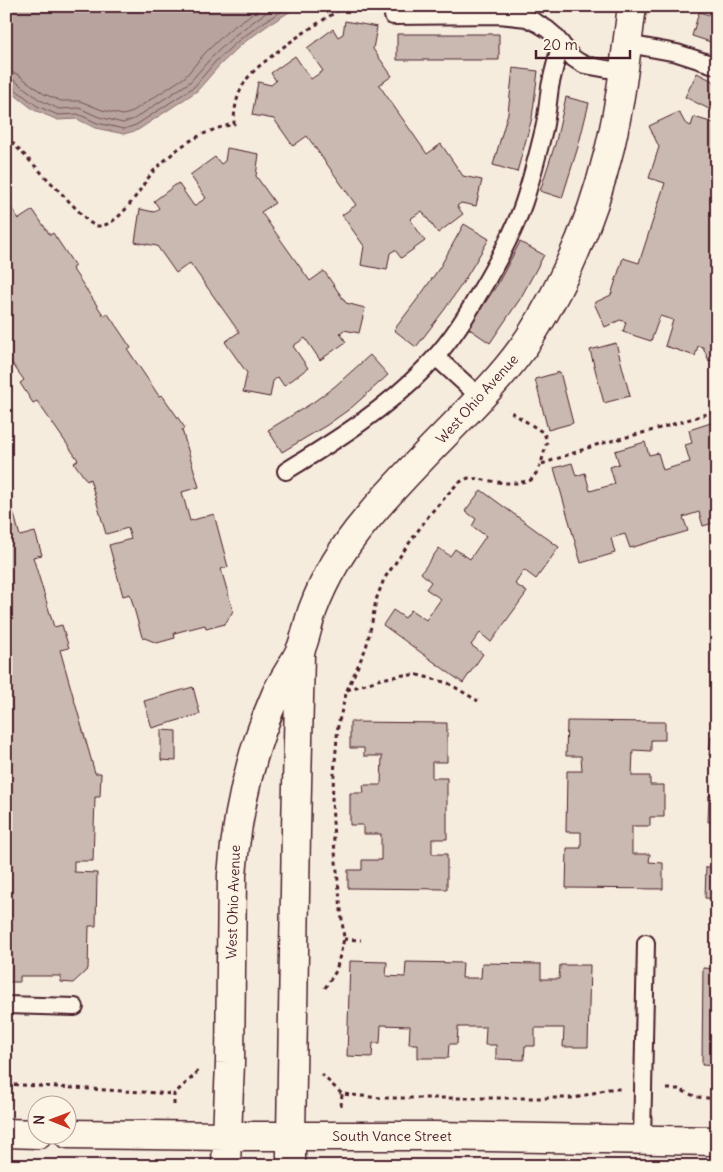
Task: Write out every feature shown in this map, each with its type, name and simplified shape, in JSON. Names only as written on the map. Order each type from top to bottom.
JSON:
[{"type":"street","name":"West Ohio Avenue","points":[[226,1166],[230,1063],[232,875],[237,828],[254,752],[265,719],[278,690],[300,650],[322,587],[353,536],[380,503],[485,394],[522,349],[551,300],[574,253],[595,200],[605,168],[617,115],[632,6]]},
{"type":"street","name":"West Ohio Avenue","points":[[291,1166],[295,849],[300,650]]},
{"type":"street","points":[[6,1133],[28,1134]]},
{"type":"street","name":"South Vance Street","points":[[78,1134],[434,1136],[717,1141]]},
{"type":"lane","points":[[393,16],[499,16],[527,18],[547,29],[573,58],[579,62],[585,65],[624,72]]},
{"type":"lane","points":[[286,471],[346,433],[404,388],[436,357],[466,316],[492,273],[523,203],[544,127],[561,43]]},
{"type":"lane","points":[[628,44],[677,53],[717,66]]},
{"type":"lane","points":[[436,357],[485,394]]},
{"type":"lane","points":[[642,1140],[646,943]]},
{"type":"lane","points":[[6,1005],[75,1007]]},
{"type":"path","points":[[6,136],[88,222],[101,226],[108,224],[127,208],[153,172],[174,152],[206,133],[234,124],[238,95],[248,77],[257,67],[293,40],[345,6]]},
{"type":"path","points":[[324,990],[336,971],[344,939],[334,842],[332,799],[338,725],[347,690],[366,648],[376,600],[384,579],[430,514],[458,483],[468,478],[518,483],[531,480],[541,464],[547,441],[544,433],[485,394]]},
{"type":"path","points":[[541,464],[596,445],[717,411]]},
{"type":"path","points":[[347,690],[381,679],[404,675],[418,675],[448,683],[478,701]]},
{"type":"path","points":[[344,939],[361,940]]},
{"type":"path","points":[[6,1084],[174,1094],[200,1068]]},
{"type":"path","points":[[317,1070],[342,1094],[381,1098],[575,1098],[608,1089]]},
{"type":"path","points":[[678,1089],[697,1097],[717,1099]]},
{"type":"water","points":[[6,6],[299,6],[242,44],[197,91],[138,130],[124,134],[95,128],[77,119],[58,120],[34,110],[6,88]]},
{"type":"building","points":[[699,12],[717,17],[717,44],[692,36]]},
{"type":"building","points":[[345,21],[377,27],[373,49],[392,76],[379,85],[427,154],[441,144],[463,176],[482,180],[476,206],[461,203],[457,206],[463,214],[438,233],[422,211],[410,219],[425,241],[401,258],[395,250],[390,253],[387,270],[361,265],[364,246],[342,215],[356,205],[307,136],[293,146],[274,119],[252,115],[258,82],[271,85],[276,81],[271,73],[295,56],[311,79],[323,71],[307,48],[333,29],[338,37],[343,34]]},
{"type":"building","points":[[397,34],[499,34],[499,60],[397,60]]},
{"type":"building","points":[[513,68],[538,71],[532,118],[517,172],[493,165],[508,113]]},
{"type":"building","points":[[697,73],[717,83],[717,113],[685,97]]},
{"type":"building","points":[[566,97],[589,103],[562,198],[540,191],[556,141]]},
{"type":"building","points":[[679,112],[685,123],[691,126],[694,117],[717,124],[717,142],[713,153],[717,154],[717,358],[709,361],[703,347],[698,346],[695,356],[665,346],[673,320],[660,316],[651,341],[623,332],[626,322],[620,320],[605,327],[594,303],[611,295],[623,258],[639,263],[665,183],[649,178],[659,147],[649,126]]},
{"type":"building","points":[[227,148],[259,154],[256,176],[275,203],[261,212],[310,281],[324,271],[346,303],[365,308],[359,333],[344,330],[340,333],[346,342],[320,360],[305,338],[293,346],[308,368],[284,386],[278,377],[273,381],[270,397],[243,392],[247,373],[225,342],[239,332],[190,263],[176,273],[157,246],[135,242],[140,209],[154,212],[159,208],[154,201],[178,183],[194,206],[206,198],[190,175],[215,157],[221,164],[225,161]]},
{"type":"building","points":[[6,209],[13,210],[19,219],[33,210],[50,235],[53,233],[75,266],[72,268],[104,316],[108,314],[131,348],[128,350],[159,396],[162,395],[185,428],[182,430],[199,487],[182,492],[190,521],[214,514],[228,567],[221,569],[233,611],[225,624],[206,629],[205,625],[174,633],[175,638],[157,643],[142,637],[130,594],[123,596],[109,545],[131,539],[128,528],[106,534],[90,479],[87,481],[74,463],[78,460],[37,401],[33,403],[20,383],[24,380],[6,355]]},
{"type":"building","points":[[464,224],[489,239],[464,281],[416,347],[394,330],[440,267]]},
{"type":"building","points":[[520,242],[544,255],[520,299],[490,343],[468,328],[497,285]]},
{"type":"building","points":[[616,343],[630,396],[604,403],[590,350]]},
{"type":"building","points":[[370,355],[388,375],[351,408],[282,452],[268,430],[334,387]]},
{"type":"building","points":[[560,372],[573,423],[548,430],[535,379]]},
{"type":"building","points":[[714,422],[717,432],[717,522],[703,526],[699,512],[683,517],[688,531],[630,548],[625,534],[611,538],[615,553],[581,563],[554,468],[572,463],[576,476],[585,473],[590,491],[615,484],[610,467],[619,464],[615,451],[645,442],[649,455],[658,453],[663,470],[690,462],[685,445],[692,443],[689,430]]},
{"type":"building","points":[[481,490],[559,547],[536,579],[524,570],[515,584],[527,592],[491,642],[480,633],[471,645],[483,654],[463,683],[383,625],[393,610],[405,618],[411,610],[426,620],[441,599],[426,589],[431,582],[421,573],[439,548],[450,556],[455,549],[470,559],[486,536],[472,526],[476,519],[465,511]]},
{"type":"building","points":[[10,500],[20,536],[35,532],[42,555],[33,557],[54,627],[62,625],[69,648],[60,650],[95,773],[101,773],[100,797],[95,797],[93,861],[74,861],[74,872],[97,873],[96,926],[89,926],[88,969],[73,983],[61,982],[61,976],[20,976],[20,982],[6,982],[6,872],[8,872],[8,839],[6,839],[6,501]]},
{"type":"building","points":[[193,687],[200,714],[152,728],[144,701]]},
{"type":"building","points":[[567,721],[665,722],[665,740],[651,740],[651,751],[633,750],[632,776],[650,776],[650,785],[664,785],[664,817],[650,817],[650,826],[632,826],[632,854],[650,854],[649,862],[663,863],[663,889],[566,888],[567,848],[581,848],[581,832],[566,832],[567,771],[582,771],[581,756],[566,756]]},
{"type":"building","points":[[350,722],[447,723],[447,762],[432,762],[432,778],[447,778],[447,839],[432,839],[432,854],[447,854],[447,889],[348,888],[348,870],[362,870],[362,860],[381,860],[381,834],[363,834],[363,825],[350,825],[350,793],[364,793],[363,785],[381,785],[382,756],[364,756],[364,748],[350,748]]},
{"type":"building","points":[[161,730],[176,731],[176,761],[161,760]]},
{"type":"building","points":[[711,736],[717,737],[717,756],[709,755]]},
{"type":"building","points":[[709,795],[717,796],[717,822],[708,822]]},
{"type":"building","points":[[706,867],[717,867],[717,899],[705,898]]},
{"type":"building","points":[[350,961],[387,962],[386,976],[405,977],[406,962],[463,963],[462,978],[481,978],[482,963],[541,964],[541,979],[559,979],[560,965],[590,965],[588,1047],[563,1047],[564,1028],[535,1028],[535,1046],[525,1046],[524,1060],[496,1059],[496,1045],[485,1045],[486,1027],[458,1027],[457,1044],[449,1044],[448,1058],[418,1058],[418,1044],[409,1044],[410,1026],[381,1025],[380,1043],[373,1043],[372,1057],[347,1056]]},
{"type":"building","points":[[703,968],[717,969],[717,1066],[702,1065]]}]
